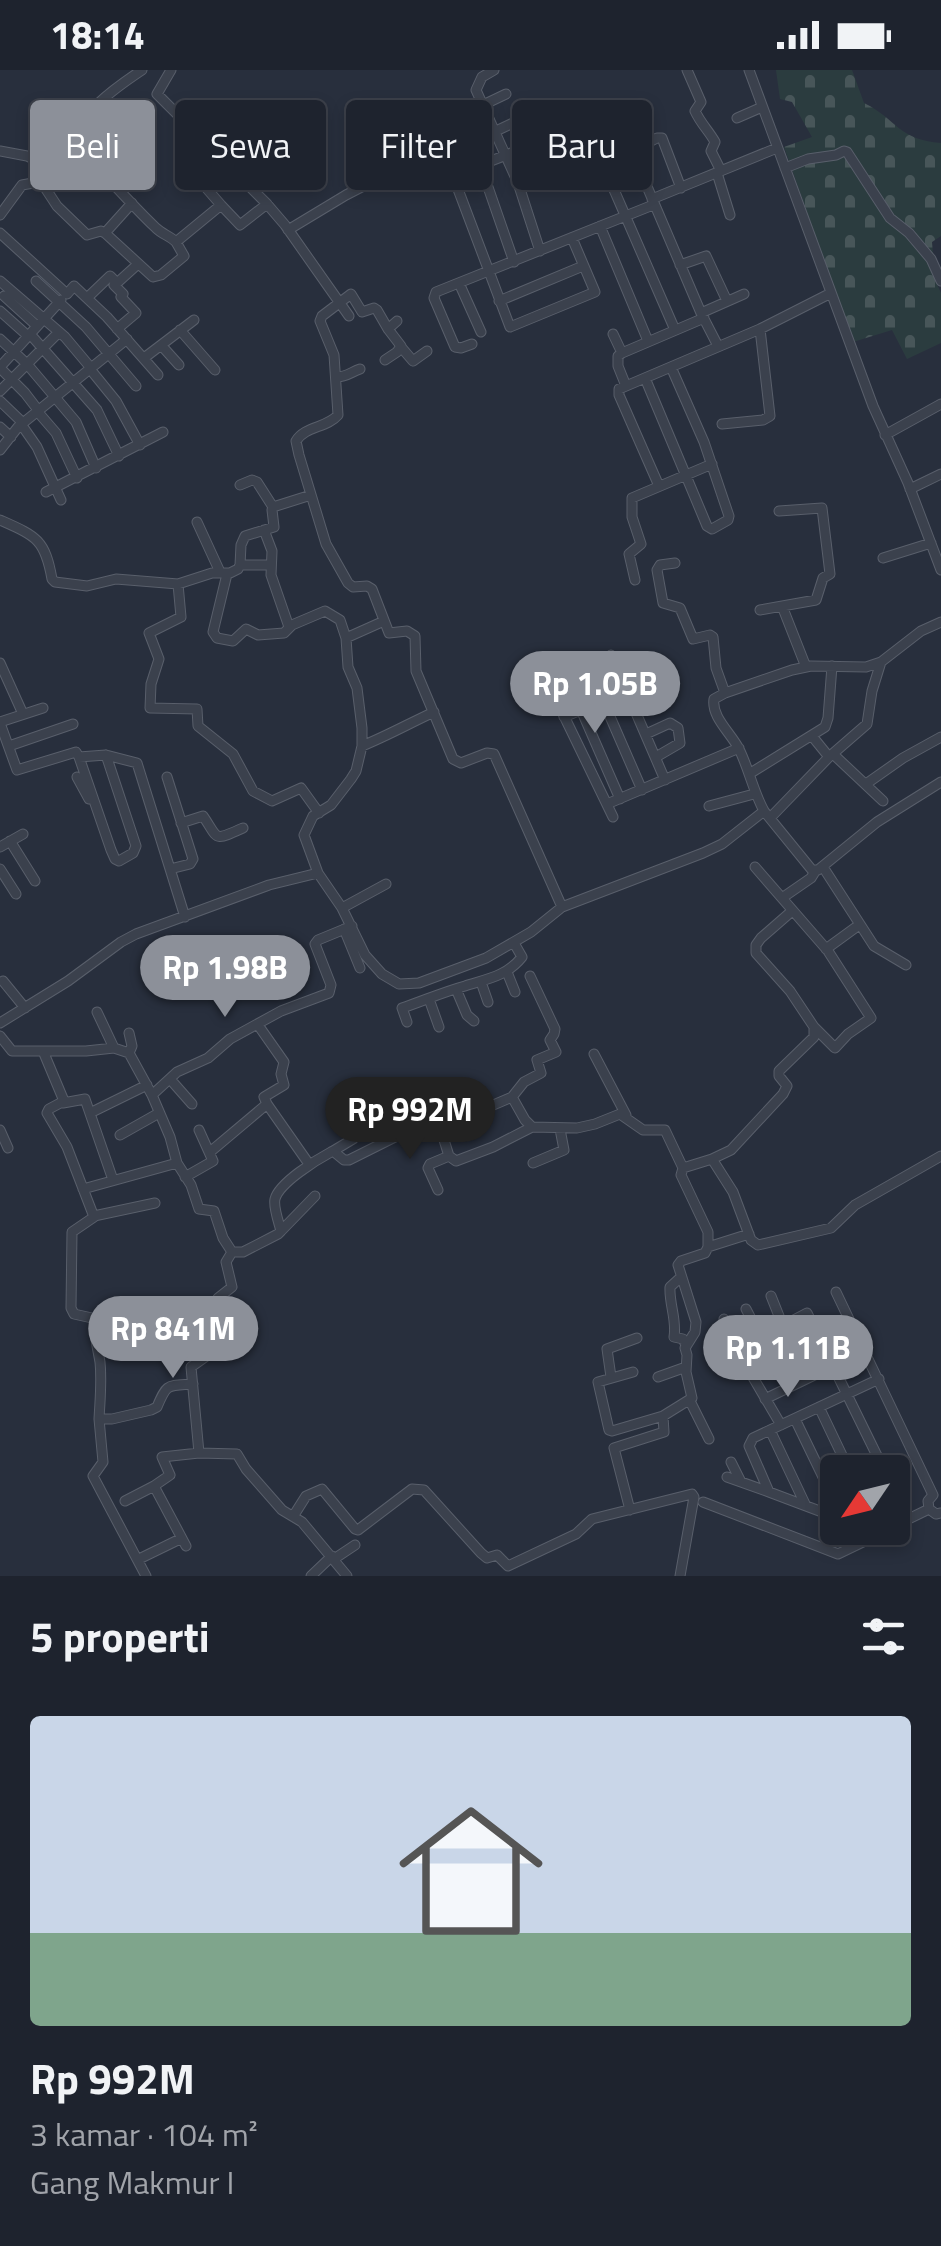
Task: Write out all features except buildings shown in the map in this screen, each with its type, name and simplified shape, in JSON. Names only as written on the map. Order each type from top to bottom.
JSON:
[{"type":"street","points":[[105,100],[142,70]]},
{"type":"street","points":[[171,70],[156,94],[175,113]]},
{"type":"street","points":[[481,100],[476,89],[482,77],[494,70]]},
{"type":"street","points":[[687,70],[701,102],[695,112],[716,142],[711,151],[730,215]]},
{"type":"street","points":[[749,70],[885,435],[941,570]]},
{"type":"street","points":[[492,100],[506,94]]},
{"type":"street","points":[[737,118],[762,107]]},
{"type":"street","points":[[492,123],[512,170]]},
{"type":"street","points":[[496,131],[512,123]]},
{"type":"street","points":[[682,188],[663,141],[657,138],[636,149],[634,154],[653,202],[718,346]]},
{"type":"street","points":[[472,344],[455,347],[434,298],[436,292],[572,238],[777,148]]},
{"type":"street","points":[[0,151],[30,157]]},
{"type":"street","points":[[785,168],[808,158],[847,152],[890,218],[910,233],[931,259],[941,281]]},
{"type":"street","points":[[492,160],[512,153]]},
{"type":"street","points":[[0,214],[22,185],[30,184]]},
{"type":"street","points":[[47,190],[80,231],[87,236],[105,232],[153,277],[160,275],[184,256],[176,242],[160,232],[118,190]]},
{"type":"street","points":[[208,190],[240,226],[267,204]]},
{"type":"street","points":[[253,190],[288,230],[349,316]]},
{"type":"street","points":[[288,230],[356,190]]},
{"type":"street","points":[[458,190],[510,327],[595,292],[572,238]]},
{"type":"street","points":[[489,190],[514,262]]},
{"type":"street","points":[[520,190],[540,251]]},
{"type":"street","points":[[614,190],[675,330]]},
{"type":"street","points":[[105,232],[132,203]]},
{"type":"street","points":[[176,242],[221,204]]},
{"type":"street","points":[[600,226],[648,342]]},
{"type":"street","points":[[0,233],[63,298],[136,386]]},
{"type":"street","points":[[680,265],[706,256],[727,302]]},
{"type":"street","points":[[118,329],[136,313],[114,285],[138,264]]},
{"type":"street","points":[[499,301],[583,266]]},
{"type":"street","points":[[87,298],[110,276],[116,282]]},
{"type":"street","points":[[0,281],[44,347],[97,410],[119,456]]},
{"type":"street","points":[[36,281],[63,298]]},
{"type":"street","points":[[460,283],[481,332]]},
{"type":"street","points":[[77,478],[56,433],[0,368],[74,286],[158,375]]},
{"type":"street","points":[[426,351],[413,361],[378,310],[362,312],[351,294],[338,302],[320,321],[334,356],[338,416],[300,434],[296,441],[326,544],[348,583],[372,589],[390,633],[414,634],[415,667],[454,762],[461,764],[494,754],[562,907]]},
{"type":"street","points":[[626,386],[618,356],[744,294]]},
{"type":"street","points":[[659,486],[618,390],[831,294]]},
{"type":"street","points":[[4,296],[35,329]]},
{"type":"street","points":[[0,311],[35,329],[58,332],[65,337],[116,400],[140,445]]},
{"type":"street","points":[[144,358],[194,320]]},
{"type":"street","points":[[388,328],[397,321]]},
{"type":"street","points":[[722,424],[770,416],[760,328]]},
{"type":"street","points":[[180,330],[214,370]]},
{"type":"street","points":[[0,391],[58,332]]},
{"type":"street","points":[[613,334],[622,353]]},
{"type":"street","points":[[0,339],[27,364],[76,422],[96,468]]},
{"type":"street","points":[[0,450],[22,423],[127,339]]},
{"type":"street","points":[[161,344],[178,365]]},
{"type":"street","points":[[386,360],[401,348]]},
{"type":"street","points":[[645,378],[708,528],[712,529],[729,516],[712,464],[671,367]]},
{"type":"street","points":[[336,378],[360,369]]},
{"type":"street","points":[[0,402],[22,423],[37,447],[51,490],[61,500]]},
{"type":"street","points":[[885,435],[941,404]]},
{"type":"street","points":[[0,426],[11,438]]},
{"type":"street","points":[[51,490],[164,432]]},
{"type":"street","points":[[636,580],[629,554],[640,544],[632,516],[632,498],[712,464]]},
{"type":"street","points":[[910,490],[941,474]]},
{"type":"street","points":[[240,485],[257,482],[274,508]]},
{"type":"street","points":[[274,508],[311,495]]},
{"type":"street","points":[[0,520],[40,543],[55,582],[87,586],[116,579],[178,584],[236,571],[244,536],[274,526],[274,508]]},
{"type":"street","points":[[760,610],[816,600],[823,578],[830,574],[822,508],[779,511]]},
{"type":"street","points":[[196,522],[224,573],[215,636],[230,642],[246,629],[258,635],[284,633],[289,627],[326,612],[339,619],[346,638],[348,668],[357,688],[362,746],[356,771],[330,804],[312,816],[304,835],[318,873],[342,908],[360,968]]},
{"type":"street","points":[[264,530],[272,549],[270,565],[289,627]]},
{"type":"street","points":[[883,558],[931,543]]},
{"type":"street","points":[[675,563],[660,565],[656,570],[663,603],[680,608],[694,639],[713,637],[716,668],[725,692]]},
{"type":"street","points":[[240,565],[270,565]]},
{"type":"street","points":[[178,584],[181,618],[149,634],[159,659],[150,707],[197,708],[199,728],[233,754],[253,791],[272,800],[301,788],[320,812]]},
{"type":"street","points":[[782,606],[806,667]]},
{"type":"street","points":[[346,638],[384,621]]},
{"type":"street","points":[[819,868],[812,870],[767,815],[754,794],[738,748],[713,710],[714,699],[806,667],[866,667],[941,622]]},
{"type":"street","points":[[611,655],[666,780]]},
{"type":"street","points":[[348,927],[373,967],[400,984],[419,983],[486,958],[562,907],[722,844],[767,815],[867,724],[880,662]]},
{"type":"street","points":[[0,663],[24,714]]},
{"type":"street","points":[[613,816],[548,684],[553,678],[588,666],[642,790]]},
{"type":"street","points":[[749,774],[825,727],[832,666]]},
{"type":"street","points":[[565,673],[620,799]]},
{"type":"street","points":[[564,717],[627,691]]},
{"type":"street","points":[[43,708],[0,726],[16,768],[73,752],[80,756]]},
{"type":"street","points":[[362,746],[434,712]]},
{"type":"street","points":[[646,734],[670,723],[678,730],[679,745],[656,757]]},
{"type":"street","points":[[9,746],[73,724]]},
{"type":"street","points":[[812,736],[883,802]]},
{"type":"street","points":[[866,784],[941,736]]},
{"type":"street","points":[[606,804],[738,748]]},
{"type":"street","points":[[80,756],[106,755],[136,764],[185,917]]},
{"type":"street","points":[[80,756],[76,777],[100,819],[116,861],[136,846],[106,755]]},
{"type":"street","points":[[167,777],[194,859],[190,864],[170,869]]},
{"type":"street","points":[[782,898],[876,822],[940,786]]},
{"type":"street","points":[[709,806],[754,794]]},
{"type":"street","points":[[181,822],[204,816],[216,836],[243,828]]},
{"type":"street","points":[[23,834],[5,844],[35,882]]},
{"type":"street","points":[[23,863],[36,855]]},
{"type":"street","points":[[755,867],[826,949],[871,1018],[835,1048],[756,953],[761,938],[792,912]]},
{"type":"street","points":[[819,868],[874,946],[906,965]]},
{"type":"street","points":[[0,869],[16,894]]},
{"type":"street","points":[[0,1024],[121,942],[269,885],[318,873]]},
{"type":"street","points":[[342,908],[386,884]]},
{"type":"street","points":[[826,949],[858,925]]},
{"type":"street","points":[[90,1112],[149,1090],[208,1058],[230,1039],[281,1010],[330,992],[331,985],[315,946],[318,940],[348,927]]},
{"type":"street","points":[[318,940],[333,978]]},
{"type":"street","points":[[407,1022],[402,1008],[507,972],[522,957],[514,942]]},
{"type":"street","points":[[507,972],[514,992]]},
{"type":"street","points":[[333,1151],[348,1160],[422,1122],[455,1122],[512,1097],[524,1082],[540,1073],[537,1060],[556,1052],[550,1040],[555,1029],[530,976]]},
{"type":"street","points":[[3,981],[25,1008]]},
{"type":"street","points":[[481,982],[488,1002]]},
{"type":"street","points":[[456,989],[466,1016],[474,1021]]},
{"type":"street","points":[[429,999],[439,1027]]},
{"type":"street","points":[[97,1012],[114,1048]]},
{"type":"street","points":[[258,1024],[285,1065],[281,1074],[284,1084],[264,1097],[309,1164]]},
{"type":"street","points":[[682,1168],[732,1150],[783,1094],[787,1087],[779,1071],[814,1036],[814,1027]]},
{"type":"street","points":[[129,1052],[130,1033]]},
{"type":"street","points":[[1,1042],[12,1052],[114,1048],[129,1052],[200,1210],[214,1211],[232,1252]]},
{"type":"street","points":[[44,1051],[63,1102]]},
{"type":"street","points":[[594,1054],[627,1118]]},
{"type":"street","points":[[170,1079],[192,1104]]},
{"type":"street","points":[[512,1097],[532,1128]]},
{"type":"street","points":[[94,1216],[67,1148],[47,1113],[49,1109],[84,1098],[114,1180]]},
{"type":"street","points":[[210,1152],[267,1104]]},
{"type":"street","points":[[120,1135],[159,1113]]},
{"type":"street","points":[[439,1124],[448,1156],[456,1161],[532,1128],[596,1124],[618,1114],[643,1130],[667,1132],[682,1168],[681,1176],[708,1232],[704,1253],[678,1265],[696,1328],[686,1344],[690,1401],[709,1439]]},
{"type":"street","points":[[533,1164],[564,1150],[560,1128]]},
{"type":"street","points":[[0,1130],[8,1148]]},
{"type":"street","points":[[185,1177],[213,1163],[199,1130]]},
{"type":"street","points":[[282,1231],[274,1200],[300,1171],[360,1132]]},
{"type":"street","points":[[438,1190],[428,1166],[448,1156]]},
{"type":"street","points":[[712,1159],[733,1192],[752,1242],[761,1245],[825,1230],[855,1205],[941,1156]]},
{"type":"street","points":[[84,1189],[176,1163]]},
{"type":"street","points":[[232,1252],[256,1247],[282,1231],[314,1196]]},
{"type":"street","points":[[146,1576],[93,1475],[103,1462],[100,1364],[95,1344],[96,1322],[74,1314],[71,1308],[72,1232],[94,1216],[155,1202]]},
{"type":"street","points":[[708,1247],[748,1234]]},
{"type":"street","points":[[199,1453],[191,1366],[230,1340],[218,1297],[232,1285],[226,1262],[232,1252]]},
{"type":"street","points":[[681,1278],[670,1287],[670,1296],[674,1337],[686,1344]]},
{"type":"street","points":[[836,1292],[937,1495],[928,1501],[929,1509],[941,1513]]},
{"type":"street","points":[[771,1296],[783,1326]]},
{"type":"street","points":[[746,1309],[761,1338]]},
{"type":"street","points":[[737,1350],[807,1314],[877,1455]]},
{"type":"street","points":[[724,1319],[750,1374],[782,1425]]},
{"type":"street","points":[[611,1377],[608,1348],[636,1338]]},
{"type":"street","points":[[750,1374],[820,1339]]},
{"type":"street","points":[[765,1399],[834,1366]]},
{"type":"street","points":[[658,1377],[686,1367]]},
{"type":"street","points":[[633,1372],[600,1380],[598,1384],[608,1430],[663,1416],[690,1401]]},
{"type":"street","points":[[768,1492],[749,1446],[753,1438],[878,1378]]},
{"type":"street","points":[[99,1419],[152,1410],[158,1406],[163,1390],[193,1384]]},
{"type":"street","points":[[819,1407],[842,1455]]},
{"type":"street","points":[[630,1510],[614,1448],[664,1432],[663,1416]]},
{"type":"street","points":[[794,1418],[820,1471]]},
{"type":"street","points":[[770,1430],[806,1506]]},
{"type":"street","points":[[124,1501],[170,1475],[163,1456],[237,1454],[282,1510],[294,1515],[347,1576]]},
{"type":"street","points":[[731,1462],[741,1482]]},
{"type":"street","points":[[727,1477],[820,1511]]},
{"type":"street","points":[[139,1559],[183,1543],[154,1486]]},
{"type":"street","points":[[294,1515],[306,1496],[322,1490],[358,1530],[418,1488],[481,1553],[488,1558],[496,1554],[508,1566],[576,1534],[588,1521],[693,1495],[680,1576]]},
{"type":"street","points":[[703,1502],[838,1554],[856,1545]]},
{"type":"street","points":[[910,1518],[929,1509]]},
{"type":"street","points":[[311,1576],[354,1544]]},
{"type":"green space","points":[[776,70],[852,70],[864,103],[915,138],[941,143],[941,236],[932,242],[935,280],[941,293],[941,343],[907,359],[892,330],[853,342],[784,147],[812,137],[792,102],[780,99]]}]
